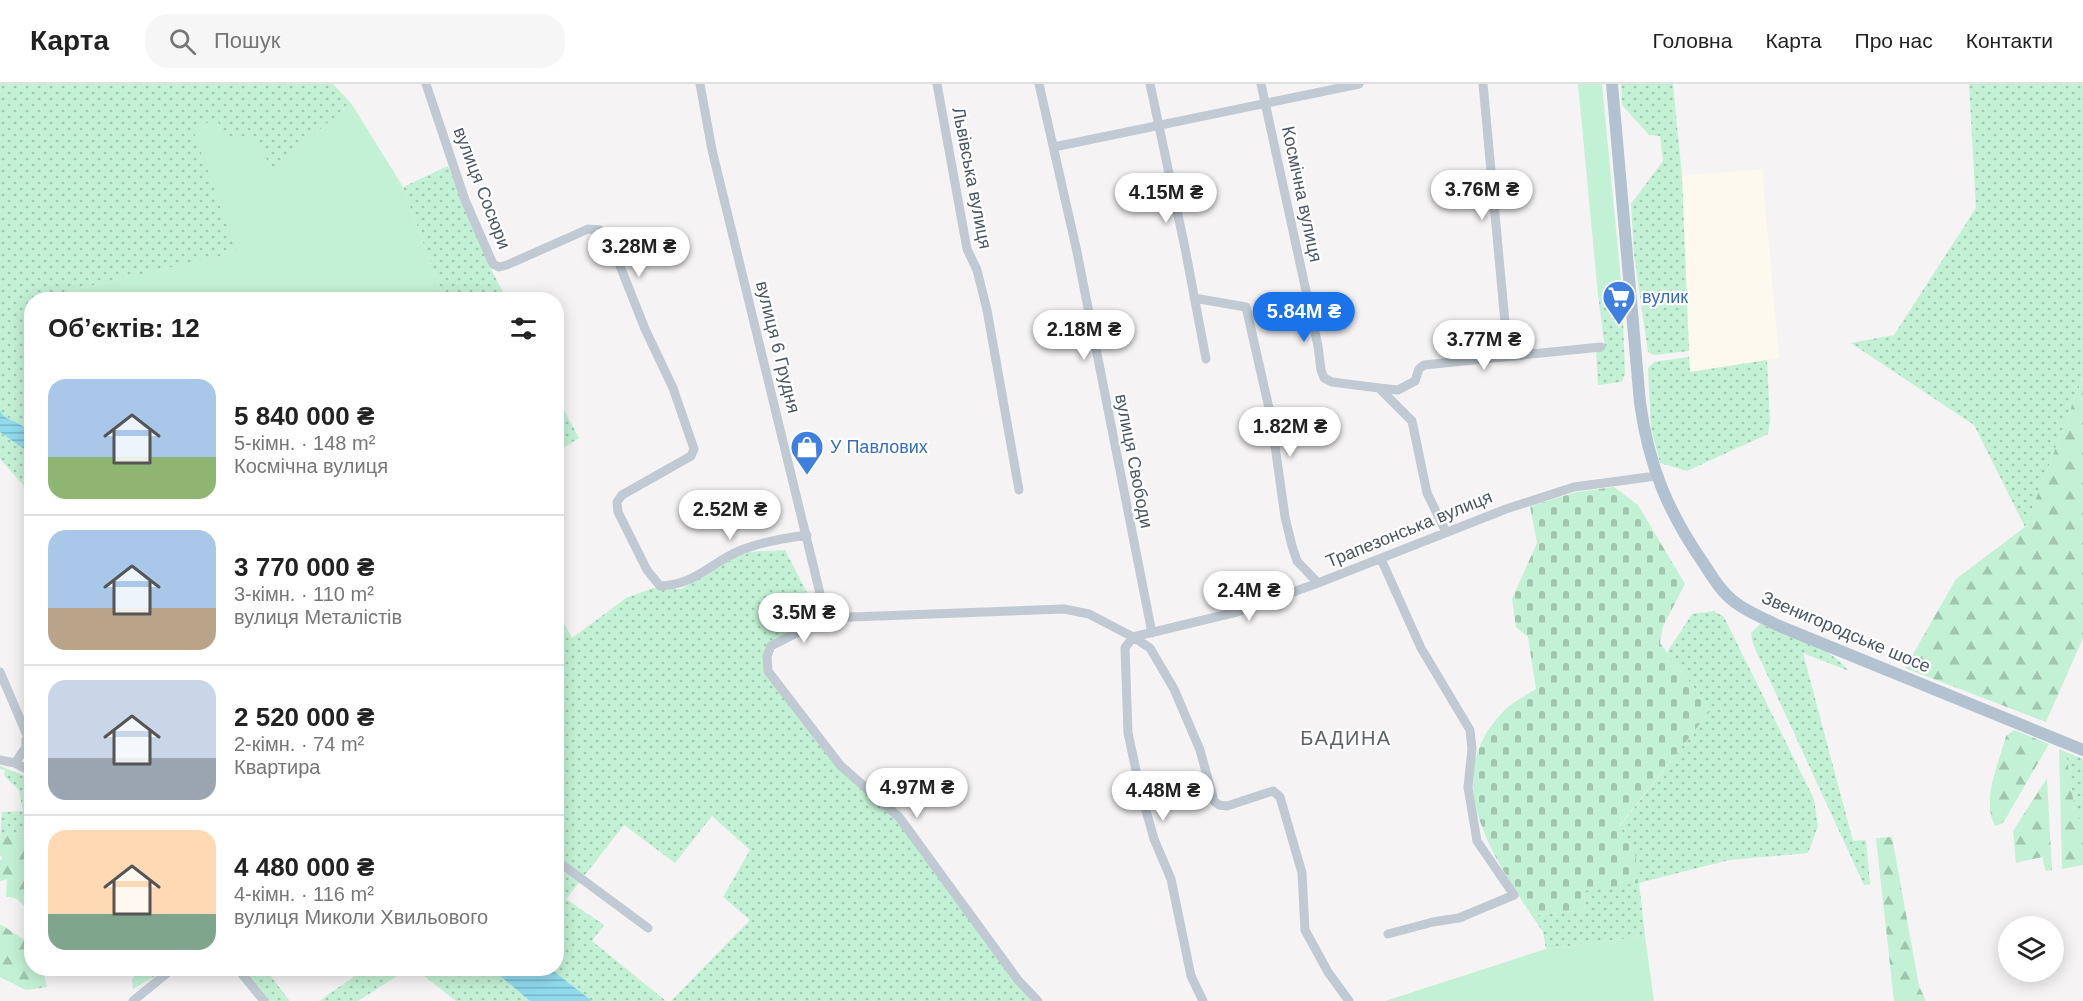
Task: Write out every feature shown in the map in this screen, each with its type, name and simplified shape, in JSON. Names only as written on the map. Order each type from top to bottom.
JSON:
[{"type":"main road","name":"Звенигородське шосе","points":[[1612,84],[1640,403],[1646,444],[1656,476],[1680,528],[1721,590],[1736,604],[1776,625],[2083,750]]},
{"type":"street","name":"вулиця Сосюри","points":[[426,84],[465,200],[493,264],[500,267],[507,266],[588,229],[600,230],[609,237],[645,329],[674,388],[694,449],[691,456],[621,495],[617,502],[618,512],[647,570],[660,586],[680,585],[740,551],[786,538],[807,536]]},
{"type":"street","name":"вулиця 6 Грудня","points":[[700,84],[712,150],[826,618]]},
{"type":"street","name":"Львівська вулиця","points":[[937,84],[967,249],[977,270],[987,310],[1019,490]]},
{"type":"street","name":"вулиця Свободи","points":[[1039,84],[1077,252],[1152,633]]},
{"type":"street","points":[[1150,84],[1206,359]]},
{"type":"street","name":"Космічна вулиця","points":[[1262,84],[1318,346],[1320,370],[1324,378],[1332,382],[1398,390],[1415,381],[1419,369],[1424,364],[1508,355]]},
{"type":"street","points":[[1054,147],[1265,101],[1359,84]]},
{"type":"street","points":[[1483,84],[1508,355],[1601,347]]},
{"type":"street","points":[[1194,297],[1246,307],[1271,417],[1285,517],[1297,561],[1318,584]]},
{"type":"street","points":[[1378,388],[1412,421],[1427,493],[1446,532]]},
{"type":"street","name":"Трапезонська вулиця","points":[[1133,637],[1237,612],[1318,584],[1446,532],[1574,487],[1656,476]]},
{"type":"street","points":[[1381,559],[1421,648],[1470,730],[1472,749],[1468,787],[1476,841],[1514,895],[1459,918],[1433,922],[1388,934]]},
{"type":"street","points":[[1038,1001],[1018,980],[899,817],[840,765],[768,671],[767,656],[771,646],[826,618],[1064,609],[1089,614],[1133,637],[1150,648],[1174,689],[1200,750],[1214,801],[1219,805],[1227,806],[1273,791],[1280,797],[1302,873],[1305,930],[1328,972],[1349,1001]]},
{"type":"street","points":[[1133,637],[1125,648],[1128,734],[1154,838],[1171,879],[1191,976],[1199,1000]]},
{"type":"street","points":[[0,672],[24,732]]},
{"type":"street","points":[[15,763],[24,750]]},
{"type":"street","points":[[0,760],[24,768]]},
{"type":"street","points":[[564,866],[648,928]]},
{"type":"street","points":[[133,1001],[163,976]]},
{"type":"street","points":[[244,976],[264,1001]]},
{"type":"shaded area","points":[[1762,169],[1779,358],[1690,372],[1682,176]]},
{"type":"green space","points":[[0,84],[333,84],[351,103],[273,170],[238,252],[69,292],[24,292],[24,426],[5,417],[0,411]]},
{"type":"green space","points":[[1578,84],[1602,84],[1622,291],[1598,294]]},
{"type":"green space","points":[[1621,84],[1673,84],[1682,176],[1689,351],[1654,355],[1648,352],[1634,254],[1631,204],[1663,161],[1660,136],[1649,135],[1622,105]]},
{"type":"green space","points":[[1969,84],[2083,84],[2083,377],[2025,527],[1974,425],[1851,343],[1894,335],[1976,208]]},
{"type":"green space","points":[[351,103],[403,187],[441,292],[69,292],[237,252],[192,127],[217,120],[229,141],[251,135],[273,169]]},
{"type":"green space","points":[[448,166],[503,292],[441,292],[403,187]]},
{"type":"green space","points":[[1622,291],[1625,374],[1622,382],[1598,385],[1596,352],[1605,350],[1598,294]]},
{"type":"green space","points":[[1689,357],[1690,372],[1767,360],[1770,421],[1768,434],[1687,471],[1660,463],[1651,428],[1648,368],[1654,362]]},
{"type":"green space","points":[[2083,377],[2083,638],[2046,722],[1905,668],[1956,579],[2025,527]]},
{"type":"green space","points":[[564,410],[579,438],[564,448]]},
{"type":"green space","points":[[0,432],[24,449],[24,486],[0,459]]},
{"type":"green space","points":[[1614,487],[1638,505],[1685,584],[1663,626],[1660,643],[1711,710],[1619,826],[1635,851],[1638,883],[1584,891],[1585,910],[1532,916],[1488,842],[1478,816],[1473,790],[1474,764],[1484,738],[1502,713],[1536,689],[1528,637],[1516,627],[1512,599],[1537,543],[1530,506],[1577,492]]},
{"type":"green space","points":[[785,550],[817,612],[815,620],[770,643],[766,671],[836,766],[897,818],[1032,1001],[671,1001],[750,920],[723,897],[750,850],[712,816],[675,863],[624,825],[566,899],[604,925],[592,941],[666,1001],[592,1001],[560,976],[564,976],[564,624],[572,638],[626,598],[653,588],[681,589],[745,552]]},
{"type":"green space","points":[[1714,611],[1724,617],[1814,799],[1818,826],[1808,853],[1729,860],[1639,883],[1645,936],[1546,949],[1543,932],[1532,916],[1585,910],[1584,891],[1635,851],[1619,827],[1711,710],[1667,652],[1692,614]]},
{"type":"green space","points":[[1760,624],[1820,648],[1849,671],[1803,653],[1853,841],[1866,840],[1870,884],[1864,885],[1753,644],[1751,633]]},
{"type":"green space","points":[[2014,730],[2049,744],[2003,823],[1995,826],[1991,816],[1990,794],[2006,736]]},
{"type":"green space","points":[[2059,749],[2083,759],[2083,819],[2076,819],[2067,759]]},
{"type":"green space","points":[[2059,749],[2067,759],[2076,818],[2083,819],[2083,865],[2062,869]]},
{"type":"green space","points":[[0,766],[24,776],[24,833],[9,834],[0,840],[2,812],[23,811],[19,790],[4,776],[5,770],[0,769]]},
{"type":"green space","points":[[2047,778],[2052,870],[2046,871],[2042,857],[2016,863],[2013,831]]},
{"type":"green space","points":[[24,833],[24,906],[17,899],[6,896],[7,879],[0,881],[0,861],[3,857],[0,856],[0,840],[9,834]]},
{"type":"green space","points":[[1892,837],[1919,986],[1926,1001],[1894,1001],[1876,838]]},
{"type":"green space","points":[[0,924],[24,939],[24,976],[44,976],[47,987],[26,990],[0,977]]},
{"type":"green space","points":[[1645,936],[1654,1001],[1385,1001],[1546,949]]},
{"type":"green space","points":[[134,976],[155,976],[133,989]]},
{"type":"green space","points":[[247,976],[270,976],[290,1001],[267,1001]]},
{"type":"green space","points":[[355,976],[397,976],[358,1001],[319,1001]]},
{"type":"green space","points":[[424,976],[500,976],[530,1001],[456,1001]]},
{"type":"water","points":[[0,411],[5,417],[24,426],[24,449],[0,432]]},
{"type":"water","points":[[500,976],[560,976],[592,1001],[530,1001]]},
{"type":"place","name":"вулик","points":[[1619,326]]},
{"type":"place","name":"У Павлових","points":[[807,476]]},
{"type":"district","name":"БАДИНА","points":[[1346,738]]}]
